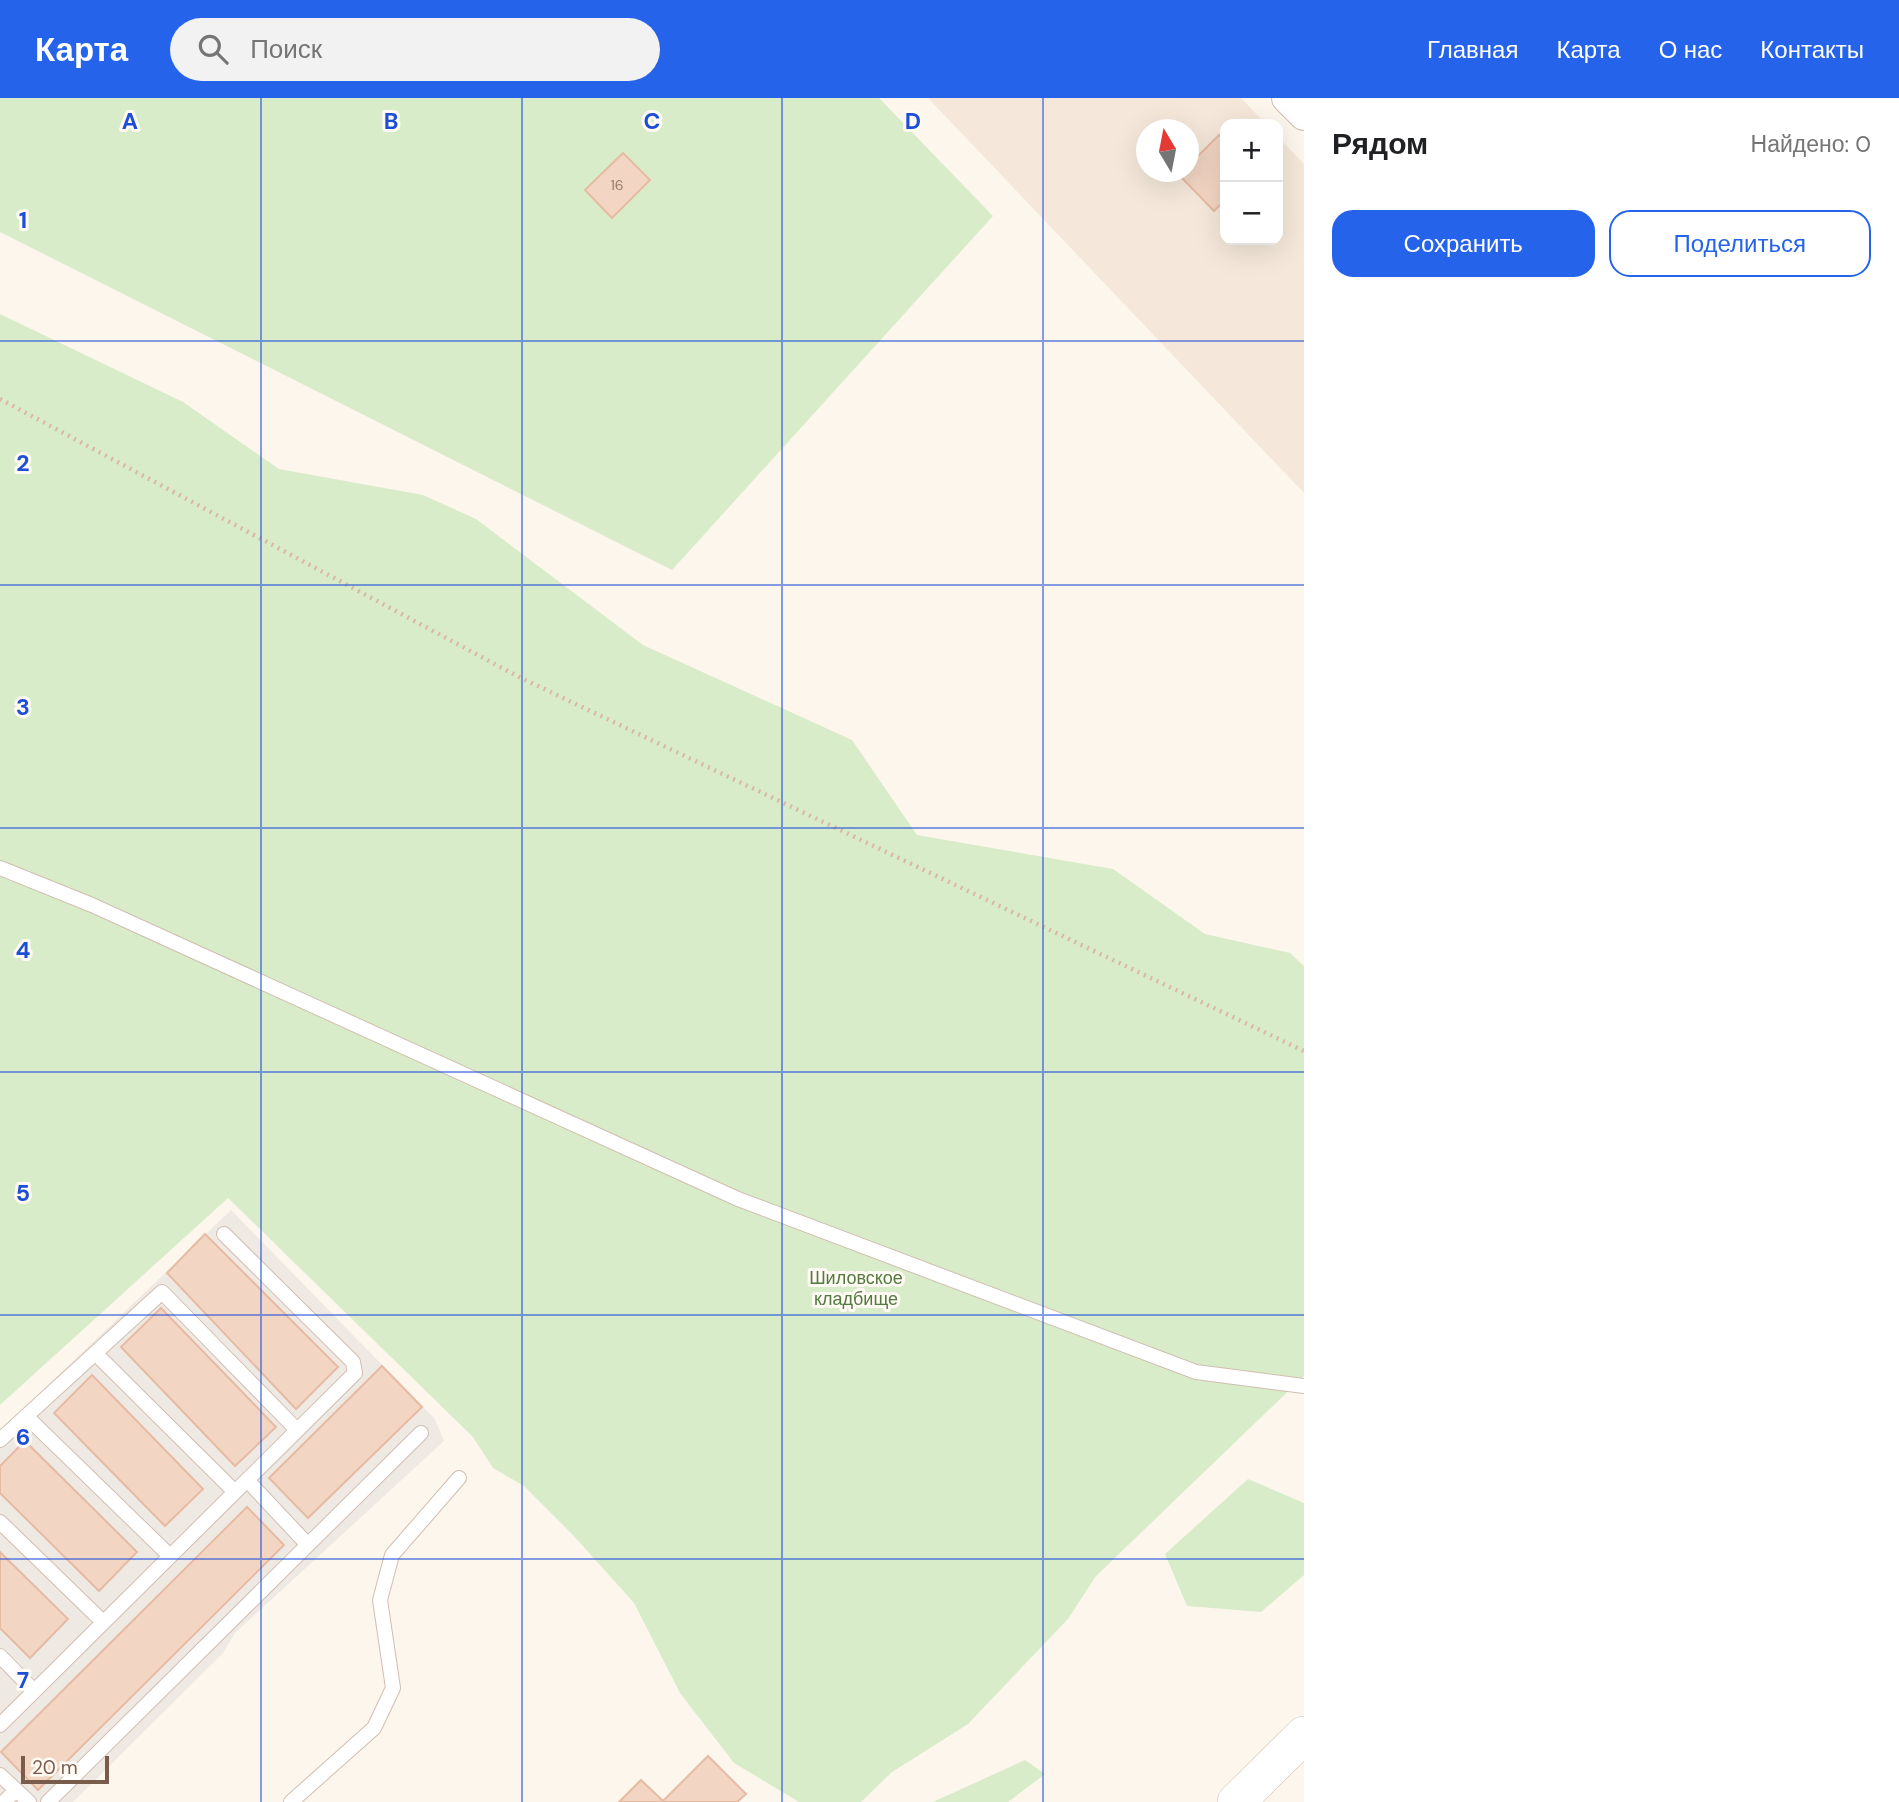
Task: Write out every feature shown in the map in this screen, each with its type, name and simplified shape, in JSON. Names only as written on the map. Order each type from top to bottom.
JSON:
[{"type":"street","points":[[1287,98],[1304,115]]},
{"type":"street","points":[[1236,1802],[1304,1735]]},
{"type":"lane","points":[[0,868],[92,905],[737,1199],[1196,1372],[1304,1386]]},
{"type":"lane","points":[[0,1725],[355,1373],[353,1362],[224,1234]]},
{"type":"lane","points":[[0,1440],[162,1292],[297,1430]]},
{"type":"lane","points":[[95,1353],[235,1492]]},
{"type":"lane","points":[[26,1416],[170,1556]]},
{"type":"lane","points":[[48,1802],[421,1433]]},
{"type":"lane","points":[[291,1802],[374,1728],[393,1688],[380,1600],[392,1555],[459,1478]]},
{"type":"lane","points":[[247,1480],[308,1545]]},
{"type":"lane","points":[[0,1522],[103,1622]]},
{"type":"lane","points":[[0,1656],[34,1691]]},
{"type":"lane","points":[[0,1775],[9,1797],[29,1802]]},
{"type":"path","points":[[0,398],[519,677],[1304,1051]]},
{"type":"shaded area","points":[[928,98],[1241,98],[1261,119],[1220,119],[1220,245],[1283,245],[1283,142],[1304,164],[1304,493]]},
{"type":"shaded area","points":[[231,1210],[435,1419],[444,1441],[235,1633],[223,1653],[73,1802],[0,1802],[0,1431]]},
{"type":"green space","points":[[0,98],[879,98],[993,216],[672,570],[0,232]]},
{"type":"green space","name":"Шиловское кладбище","points":[[0,314],[183,402],[279,469],[423,495],[476,519],[643,645],[852,740],[917,835],[1113,869],[1205,934],[1290,953],[1304,966],[1304,1376],[1096,1576],[1068,1619],[968,1724],[892,1772],[861,1802],[799,1802],[734,1763],[680,1693],[634,1603],[573,1535],[524,1486],[493,1468],[473,1437],[228,1198],[0,1405]]},
{"type":"green space","points":[[1248,1479],[1304,1503],[1304,1575],[1261,1612],[1187,1606],[1165,1554]]},
{"type":"green space","points":[[1025,1760],[1045,1774],[1008,1802],[933,1802]]},
{"type":"building","points":[[1219,135],[1220,205],[1214,211],[1186,182],[1199,182],[1199,155]]},
{"type":"building","points":[[623,153],[650,180],[612,218],[585,190]]},
{"type":"building","points":[[205,1234],[338,1367],[296,1409],[167,1273]]},
{"type":"building","points":[[161,1308],[276,1427],[235,1466],[121,1347]]},
{"type":"building","points":[[382,1366],[422,1407],[308,1518],[269,1478]]},
{"type":"building","points":[[92,1375],[203,1489],[165,1526],[54,1413]]},
{"type":"building","points":[[25,1441],[137,1552],[99,1591],[0,1493],[0,1466]]},
{"type":"building","points":[[247,1507],[284,1545],[38,1790],[1,1752]]},
{"type":"building","points":[[0,1552],[68,1619],[30,1658],[0,1628]]},
{"type":"building","points":[[708,1756],[746,1794],[737,1802],[619,1802],[641,1780],[663,1801]]}]
